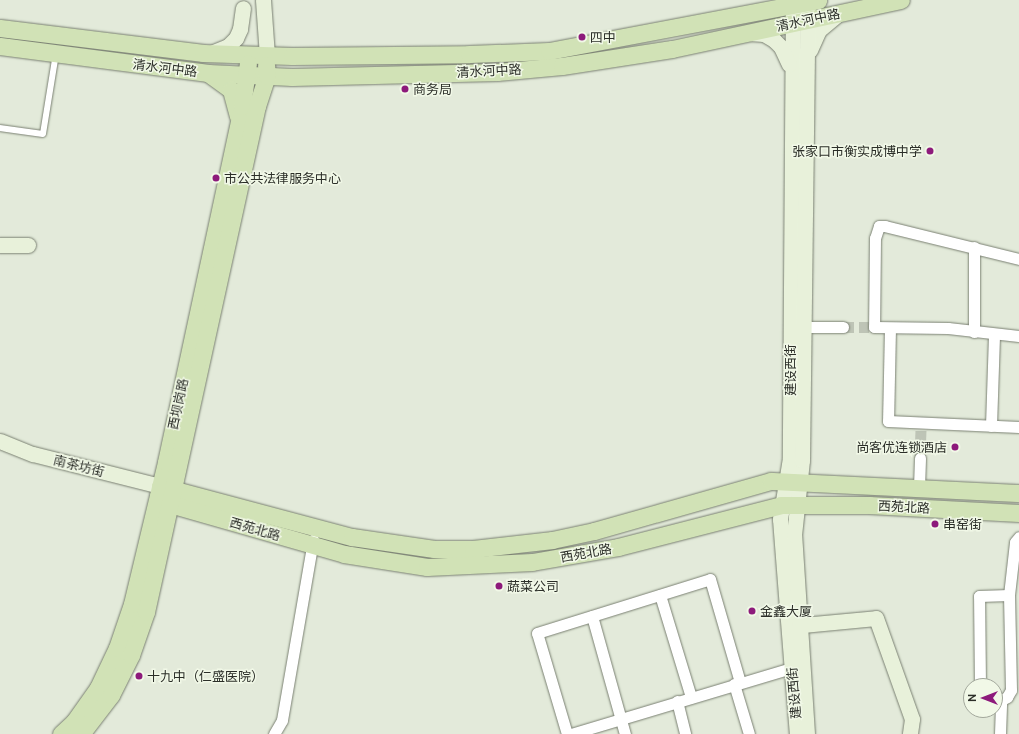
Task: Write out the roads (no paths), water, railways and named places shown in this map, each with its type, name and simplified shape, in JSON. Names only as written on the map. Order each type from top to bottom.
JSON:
[{"type":"main road","name":"清水河中路","points":[[0,28],[208,54],[257,65],[292,77],[497,72],[562,66],[672,49],[901,0]]},
{"type":"main road","name":"清水河中路","points":[[0,46],[208,73],[257,65],[292,56],[548,51],[765,11],[800,1]]},
{"type":"main road","name":"建设西街","points":[[800,1],[800,22],[806,63],[803,327],[793,481],[788,504],[797,666],[807,734]]},
{"type":"main road","points":[[257,65],[266,33],[263,2]]},
{"type":"main road","points":[[243,5],[257,65]]},
{"type":"main road","points":[[208,54],[228,46],[236,38],[240,30],[243,5]]},
{"type":"main road","points":[[806,63],[813,37],[825,23],[838,14]]},
{"type":"main road","name":"建设西街","points":[[793,481],[790,458],[792,73],[800,22]]},
{"type":"main road","points":[[266,33],[276,49],[292,56]]},
{"type":"main road","points":[[748,33],[764,34],[781,46],[792,73]]},
{"type":"main road","name":"西坝岗路","points":[[61,734],[81,730],[98,688],[117,648],[132,604],[165,494],[257,106],[257,65]]},
{"type":"main road","name":"西坝岗路","points":[[165,494],[238,124],[257,65]]},
{"type":"main road","points":[[208,73],[231,90],[238,124]]},
{"type":"main road","points":[[257,106],[266,91],[276,82],[292,77]]},
{"type":"main road","points":[[0,245],[28,244]]},
{"type":"main road","name":"南茶坊街","points":[[0,441],[33,454],[165,494]]},
{"type":"main road","name":"南茶坊街","points":[[0,448],[30,461],[165,494]]},
{"type":"main road","name":"西苑北路","points":[[165,494],[316,527],[352,537],[434,549],[473,549],[552,540],[594,531],[756,484],[793,481],[1019,493]]},
{"type":"main road","name":"西苑北路","points":[[165,494],[312,545],[385,562],[427,567],[532,562],[618,547],[788,504],[1019,514]]},
{"type":"main road","points":[[794,626],[876,618],[912,719],[910,734]]},
{"type":"main road","name":"建设西街","points":[[797,666],[797,734]]},
{"type":"street","points":[[1019,259],[895,227],[879,226],[874,238],[872,327],[948,328],[1019,336]]},
{"type":"street","points":[[974,247],[974,332]]},
{"type":"street","points":[[803,327],[843,327]]},
{"type":"street","points":[[890,328],[888,420],[921,425],[1019,427]]},
{"type":"street","points":[[991,426],[994,334]]},
{"type":"street","points":[[918,487],[920,458]]},
{"type":"street","points":[[276,733],[282,720],[316,527]]},
{"type":"street","points":[[1003,699],[1015,688],[1014,615],[1012,594],[1015,542],[1019,537]]},
{"type":"street","points":[[1012,594],[1019,558]]},
{"type":"street","points":[[567,734],[537,633],[710,579],[749,734]]},
{"type":"street","points":[[980,678],[979,596],[1012,594]]},
{"type":"street","points":[[660,595],[690,697]]},
{"type":"street","points":[[592,616],[625,734]]},
{"type":"street","points":[[571,734],[797,666]]},
{"type":"street","points":[[677,701],[685,734]]},
{"type":"street","points":[[999,718],[1000,734]]},
{"type":"lane","points":[[0,128],[43,134],[56,54]]},
{"type":"tunnel","points":[[843,327],[869,327]]},
{"type":"tunnel","points":[[920,458],[921,427]]},
{"type":"place","name":"四中","points":[[582,37]]},
{"type":"place","name":"商务局","points":[[405,89]]},
{"type":"place","name":"张家口市衡实成博中学","points":[[930,151]]},
{"type":"place","name":"市公共法律服务中心","points":[[216,178]]},
{"type":"place","name":"尚客优连锁酒店","points":[[955,447]]},
{"type":"place","name":"串窑街","points":[[935,524]]},
{"type":"place","name":"蔬菜公司","points":[[499,586]]},
{"type":"place","name":"金鑫大厦","points":[[752,611]]},
{"type":"place","name":"十九中（仁盛医院）","points":[[139,676]]}]
